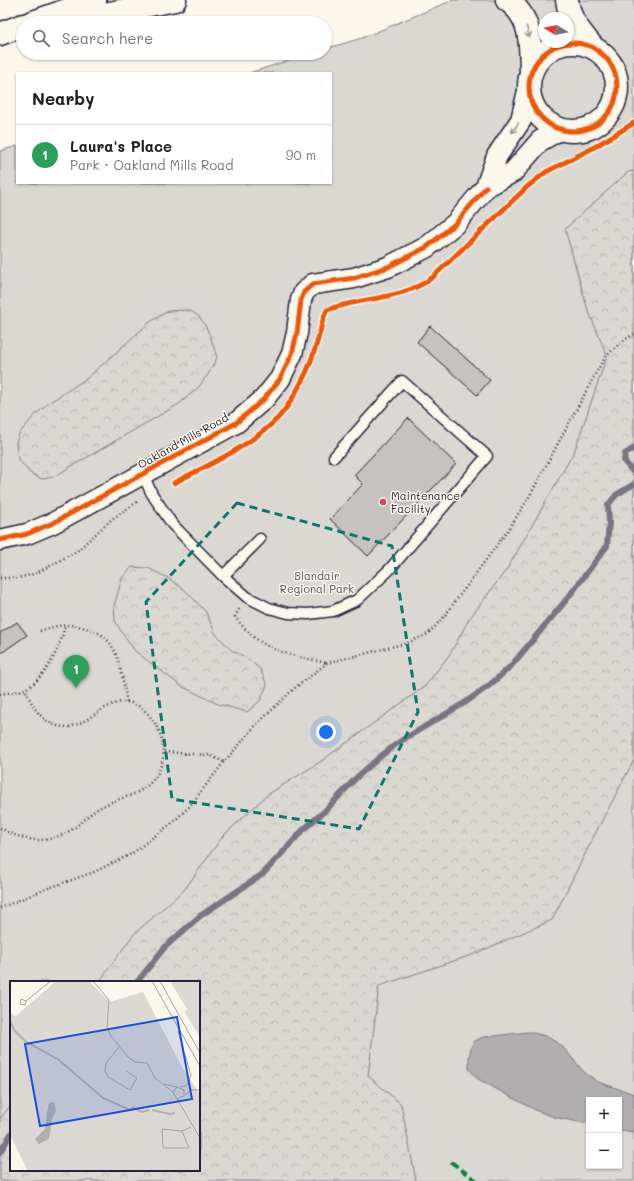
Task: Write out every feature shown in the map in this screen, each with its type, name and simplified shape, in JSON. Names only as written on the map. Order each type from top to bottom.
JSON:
[{"type":"main road","points":[[50,16],[95,0]]},
{"type":"main road","points":[[94,16],[175,0]]},
{"type":"main road","points":[[507,0],[522,16],[529,33],[529,82],[532,106],[545,122],[558,130],[570,132],[586,130],[599,123],[609,113],[616,99],[618,84],[616,74],[604,55],[592,46],[574,24],[567,0]]},
{"type":"main road","points":[[0,34],[16,28]]},
{"type":"main road","points":[[0,34],[16,31]]},
{"type":"main road","points":[[529,82],[538,59],[553,47],[568,42],[577,42],[592,46]]},
{"type":"main road","points":[[610,64],[634,72]]},
{"type":"main road","points":[[612,107],[634,98]]},
{"type":"street","name":"Oakland Mills Road","points":[[0,540],[27,534],[53,523],[236,423],[264,399],[280,379],[292,354],[297,333],[301,300],[304,292],[313,284],[354,278],[388,267],[427,247],[456,222],[486,186],[497,156],[520,120],[529,82]]},
{"type":"street","name":"Oakland Mills Road","points":[[486,186],[513,172],[540,141],[558,130]]},
{"type":"lane","points":[[143,474],[152,494],[172,524],[224,576],[247,596],[269,608],[288,613],[308,614],[332,611],[357,600],[389,570],[486,456],[402,381],[334,457]]},
{"type":"lane","points":[[224,576],[260,539]]},
{"type":"path","points":[[0,908],[46,889],[94,872],[131,854],[172,824],[189,806],[256,724],[295,688],[327,663],[407,643],[428,634],[443,618],[508,530],[528,499],[602,362],[610,351],[634,334]]},
{"type":"path","points":[[0,578],[18,578],[38,573],[77,551],[112,519],[137,502]]},
{"type":"path","points":[[239,609],[235,617],[245,629],[260,642],[278,652],[327,663]]},
{"type":"path","points":[[0,694],[25,689],[38,679],[49,666],[63,636],[65,624]]},
{"type":"path","points":[[40,631],[65,624],[92,630],[104,636],[112,646],[118,660],[127,702]]},
{"type":"path","points":[[0,828],[20,837],[32,840],[58,838],[71,831],[90,814],[105,805],[133,795],[144,788],[153,780],[158,771],[164,752],[160,733],[154,721],[144,710],[136,705],[127,702],[114,704],[97,712],[78,724],[69,727],[59,726],[48,722],[39,714],[25,689]]},
{"type":"path","points":[[164,752],[209,755],[224,762]]},
{"type":"highlighted area","points":[[237,503],[392,546],[418,712],[359,829],[172,799],[146,602]]},
{"type":"green space","name":"Blandair Regional Park","points":[[453,0],[634,0],[634,1181],[0,1181],[0,151],[16,146],[16,184],[332,184],[332,72],[252,72],[291,60],[332,60],[332,47],[362,38]]},
{"type":"green space","points":[[634,171],[634,760],[552,920],[472,955],[379,986],[368,1076],[401,1104],[416,1181],[0,1181],[0,1119],[10,1106],[10,1171],[200,1171],[200,981],[100,981],[133,935],[185,889],[223,836],[267,795],[320,762],[425,686],[450,654],[469,619],[507,569],[574,452],[607,356],[587,307],[565,229],[628,172]]},
{"type":"green space","points":[[188,310],[196,314],[205,324],[211,338],[217,358],[209,373],[198,388],[179,404],[53,477],[42,479],[30,473],[18,459],[16,443],[19,434],[34,416],[50,402],[86,379],[150,322],[168,311]]},
{"type":"green space","points":[[132,567],[148,568],[168,578],[186,591],[206,612],[215,633],[231,650],[247,658],[260,669],[267,685],[260,701],[247,712],[218,704],[181,686],[135,651],[115,621],[114,606],[122,578]]},
{"type":"shaded area","points":[[529,1032],[546,1036],[562,1046],[584,1072],[598,1082],[634,1094],[634,1132],[622,1130],[622,1097],[586,1097],[586,1123],[554,1117],[537,1111],[478,1079],[469,1069],[469,1056],[473,1042],[483,1037]]},
{"type":"building","points":[[430,326],[490,380],[477,395],[417,342]]},
{"type":"building","name":"Maintenance Facility","points":[[408,418],[456,464],[368,556],[330,519],[363,484],[354,475]]},
{"type":"building","points":[[17,622],[27,635],[0,654],[0,633]]},
{"type":"waterway","points":[[634,448],[625,454],[624,461],[634,473]]},
{"type":"waterway","points":[[138,981],[165,947],[200,916],[263,874],[304,829],[327,809],[357,777],[381,756],[399,742],[466,702],[491,684],[511,666],[567,599],[607,546],[609,523],[608,505],[616,495],[634,484]]},
{"type":"waterway","points":[[0,1152],[10,1136]]},
{"type":"marked path","points":[[451,1162],[477,1181]]},
{"type":"cycle path","points":[[573,43],[590,46],[598,50],[610,62],[614,70],[617,87],[614,104],[610,112],[598,124],[590,128],[573,131],[556,128],[548,124],[536,112],[532,104],[529,87],[532,70],[536,62],[548,50],[556,46],[573,43]]},
{"type":"cycle path","points":[[174,483],[215,462],[255,438],[278,418],[290,402],[307,371],[327,310],[396,294],[422,284],[433,277],[527,187],[546,172],[591,149],[634,123]]},
{"type":"cycle path","points":[[0,540],[27,534],[53,523],[236,423],[264,399],[280,379],[292,354],[297,333],[301,300],[304,292],[313,284],[354,278],[388,267],[427,247],[456,223],[486,187]]},
{"type":"place","name":"Maintenance Facility","points":[[383,502]]},
{"type":"place","name":"Laura's Place","points":[[76,688]]}]
